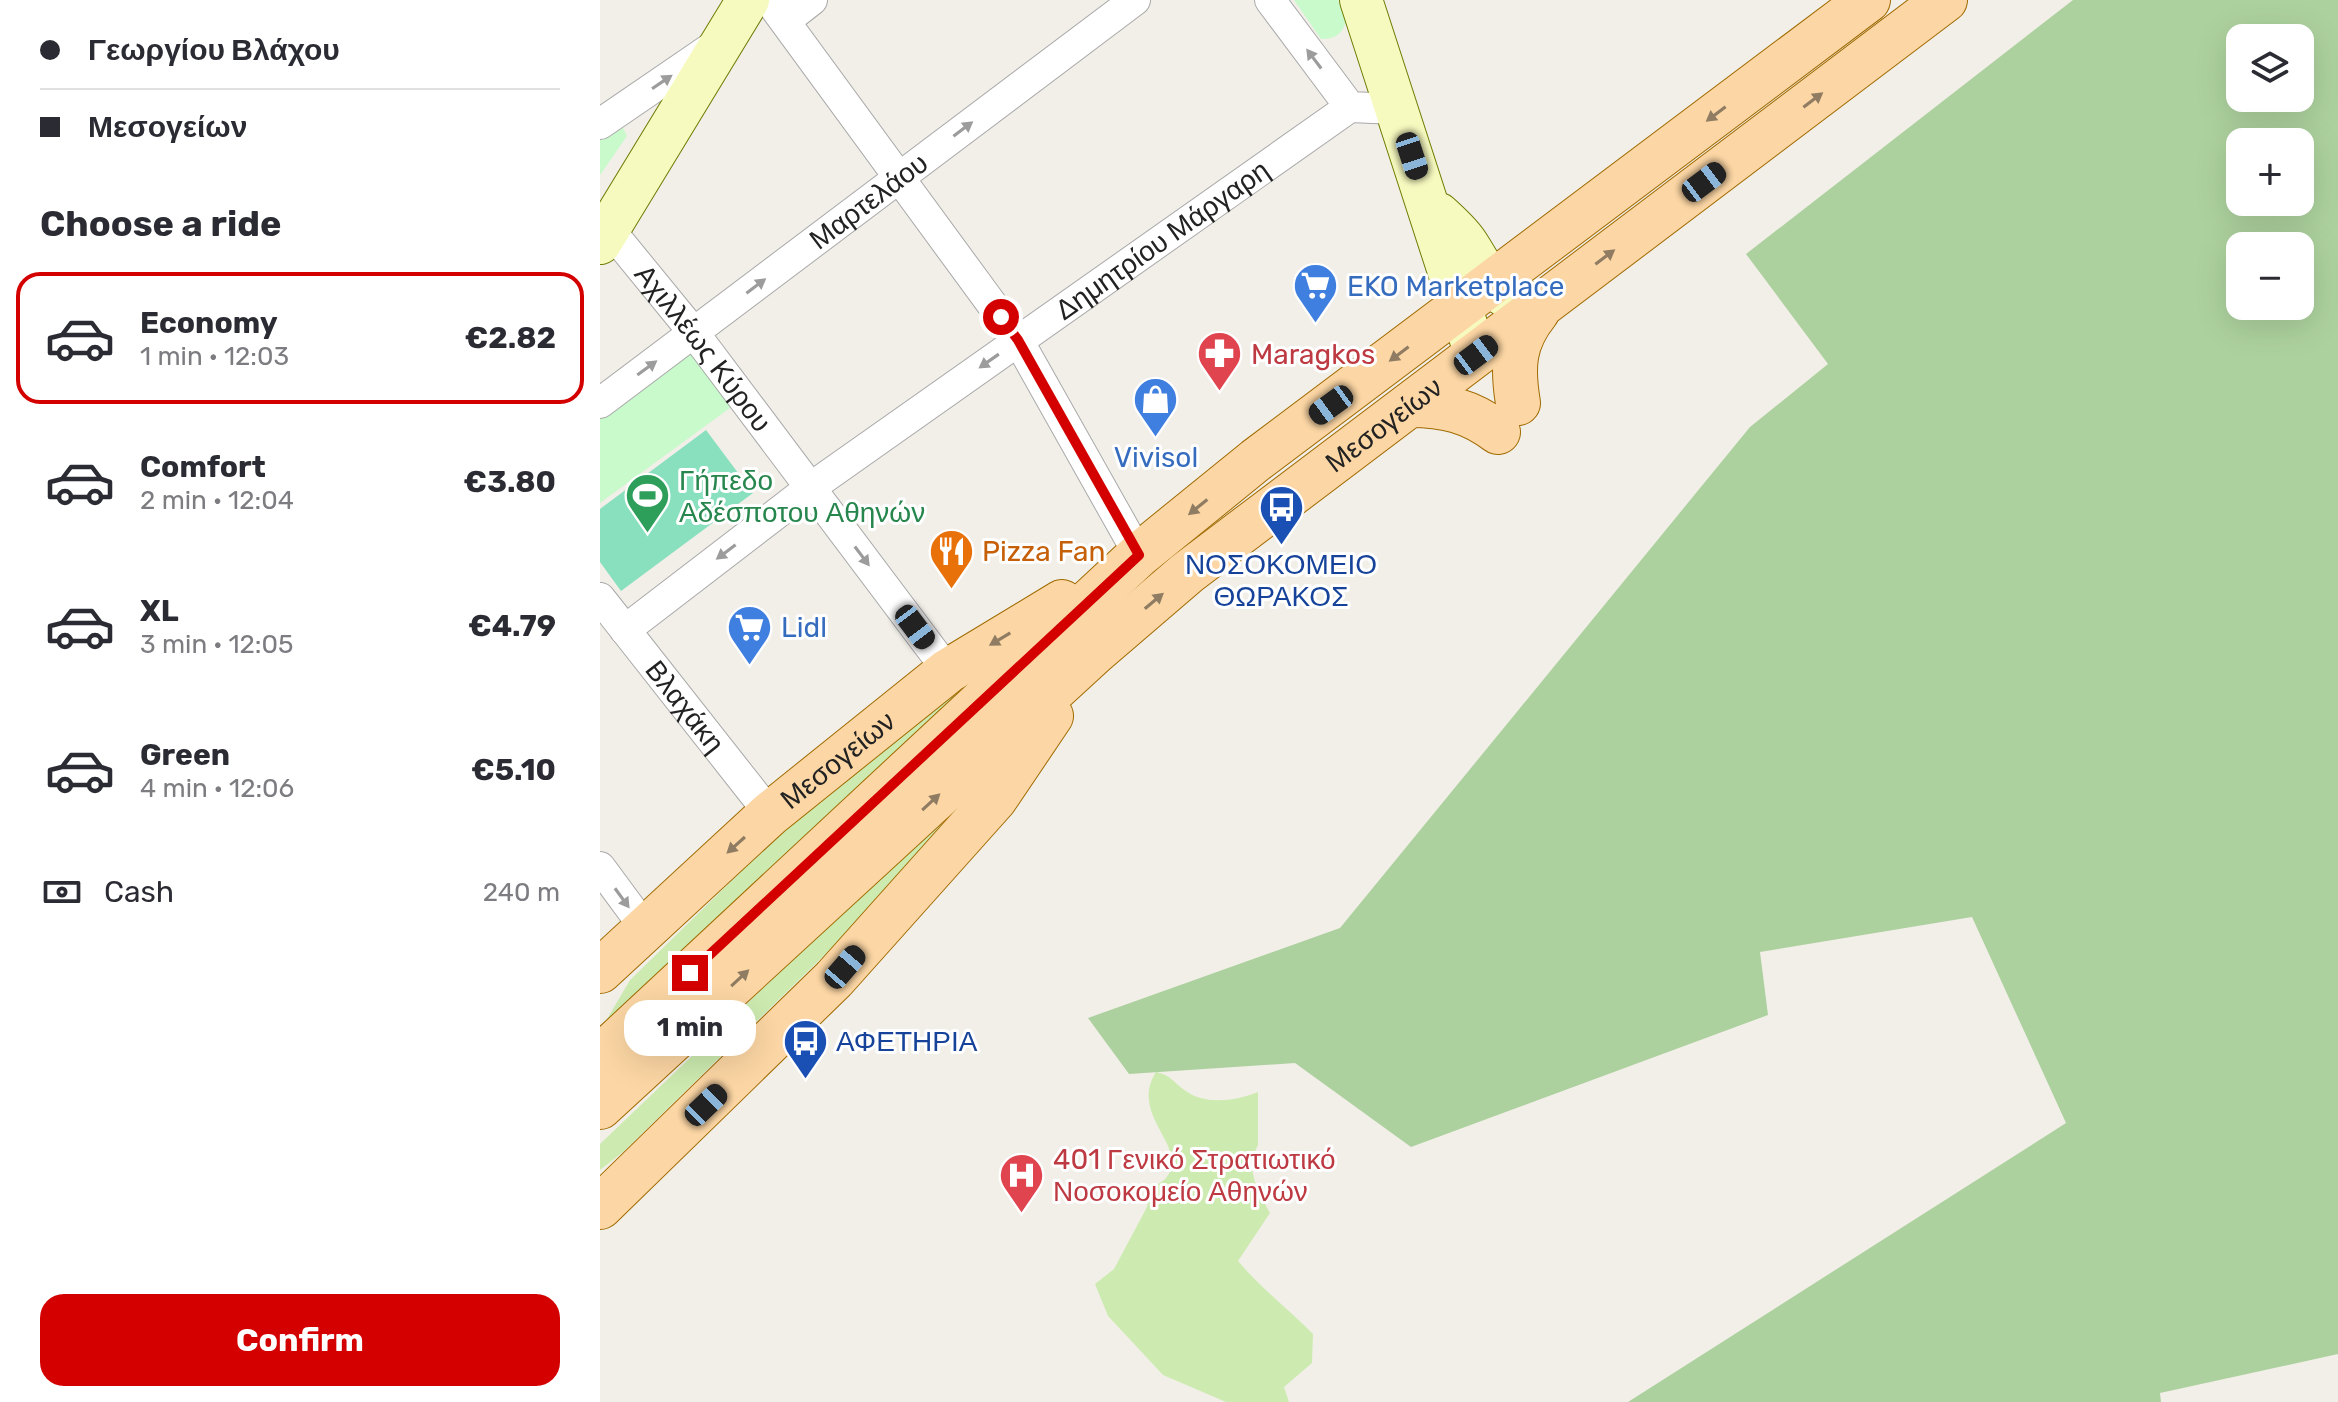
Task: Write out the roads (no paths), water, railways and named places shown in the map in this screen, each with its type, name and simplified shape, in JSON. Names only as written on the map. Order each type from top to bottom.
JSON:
[{"type":"main road","name":"Μεσογείων","points":[[600,1057],[1139,555],[1256,460],[1868,0]]},
{"type":"main road","name":"Μεσογείων","points":[[600,1107],[1095,652],[1187,573],[1945,0]]},
{"type":"main road","points":[[1410,405],[1440,405],[1508,418],[1517,346],[1529,322],[1545,303]]},
{"type":"main road","name":"Μεσογείων","points":[[600,971],[770,814],[948,671],[1139,555]]},
{"type":"main road","name":"Μεσογείων","points":[[600,1207],[834,979],[974,823],[995,799],[1095,652]]},
{"type":"street","points":[[603,230],[748,0]]},
{"type":"street","points":[[812,0],[777,11],[1018,340],[1139,555]]},
{"type":"street","name":"Μαρτελάου","points":[[600,403],[1135,0]]},
{"type":"street","points":[[1270,0],[1350,107],[1396,109]]},
{"type":"street","points":[[1361,0],[1427,202],[1476,297],[1476,355]]},
{"type":"street","points":[[600,124],[724,39]]},
{"type":"street","name":"Δημητρίου Μάργαρη","points":[[625,630],[810,488],[1350,107]]},
{"type":"street","name":"Αχιλλέως Κύρου","points":[[603,230],[694,333],[948,671]]},
{"type":"street","points":[[1476,297],[1507,299],[1526,305],[1545,303]]},
{"type":"street","name":"Βλαχάκη","points":[[600,598],[770,814]]},
{"type":"street","points":[[600,867],[645,928]]},
{"type":"place","name":"EKO Marketplace","points":[[1316,325]]},
{"type":"place","name":"Maragkos","points":[[1220,393]]},
{"type":"place","name":"Vivisol","points":[[1156,439]]},
{"type":"place","name":"Γήπεδο Αδέσποτου Αθηνών","points":[[648,535]]},
{"type":"place","name":"ΝΟΣΟΚΟΜΕΙΟ ΘΩΡΑΚΟΣ","points":[[1281,546]]},
{"type":"place","name":"Pizza Fan","points":[[951,590]]},
{"type":"place","name":"Lidl","points":[[750,666]]},
{"type":"place","name":"ΑΦΕΤΗΡΙΑ","points":[[805,1080]]},
{"type":"place","name":"401 Γενικό Στρατιωτικό Νοσοκομείο Αθηνών","points":[[1022,1214]]}]
